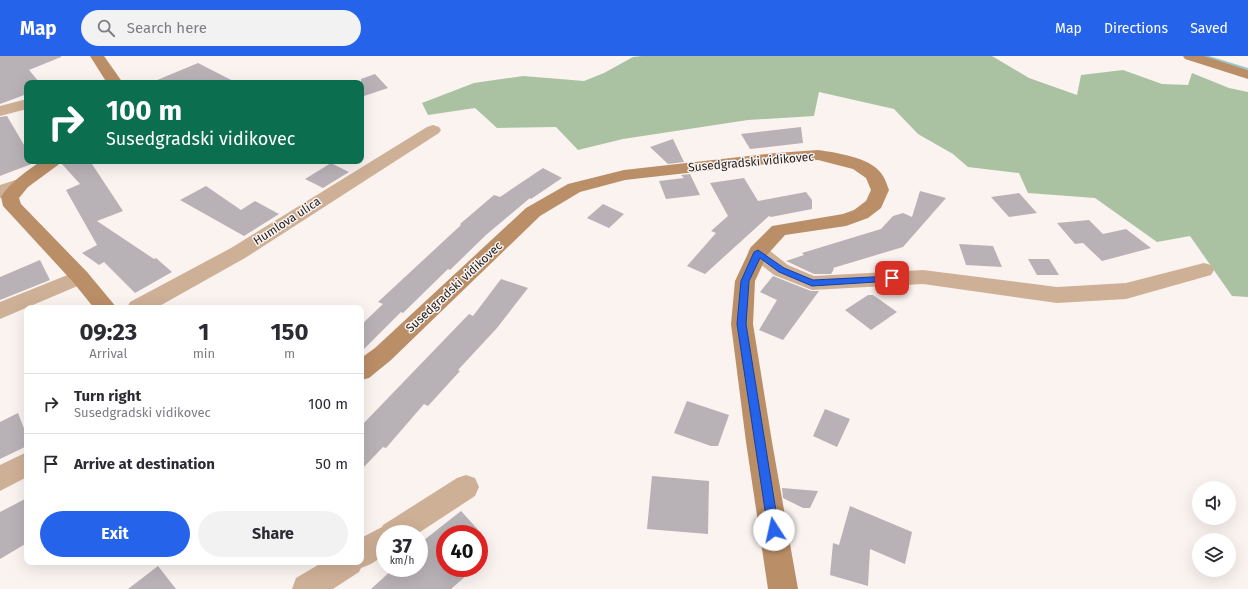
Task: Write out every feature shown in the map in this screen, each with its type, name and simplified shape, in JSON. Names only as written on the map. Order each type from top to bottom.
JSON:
[{"type":"street","points":[[97,56],[111,80]]},
{"type":"street","points":[[1190,56],[1248,75]]},
{"type":"street","points":[[0,111],[24,105]]},
{"type":"street","name":"Humlova ulica","points":[[143,305],[238,253],[434,130]]},
{"type":"street","name":"Susedgradski vidikovec","points":[[364,369],[383,354],[533,212],[574,188],[624,175],[776,158],[818,155],[844,160],[859,165],[874,175],[880,190],[874,204],[861,214],[846,220],[779,230],[758,252],[745,281],[742,324],[759,442],[784,589]]},
{"type":"street","points":[[48,164],[22,183],[10,197],[12,206],[80,277],[103,305]]},
{"type":"street","points":[[0,192],[22,183]]},
{"type":"street","points":[[758,252],[782,270],[812,283],[923,277],[1057,295],[1126,291],[1204,270]]},
{"type":"street","points":[[0,311],[80,277]]},
{"type":"street","points":[[0,479],[24,466]]},
{"type":"street","points":[[407,525],[466,487]]},
{"type":"street","points":[[364,552],[376,545]]},
{"type":"street","points":[[307,589],[344,565]]},
{"type":"green space","points":[[992,56],[1029,78],[1077,95],[1081,75],[1123,70],[1162,84],[1188,85],[1192,73],[1229,88],[1248,92],[1248,297],[1232,296],[1190,236],[1157,242],[1095,198],[1028,193],[1019,173],[968,167],[953,154],[918,134],[894,109],[819,92],[814,116],[748,120],[623,139],[578,150],[556,127],[497,128],[475,108],[428,115],[422,103],[474,83],[523,76],[584,81],[604,73],[633,57]]},
{"type":"building","points":[[0,56],[61,56],[29,70],[37,80],[24,80],[24,95],[0,104]]},
{"type":"building","points":[[198,63],[231,80],[157,80]]},
{"type":"building","points":[[375,74],[388,88],[364,96],[364,80],[361,79]]},
{"type":"building","points":[[7,116],[24,145],[24,164],[31,164],[0,176],[0,117]]},
{"type":"building","points":[[801,127],[803,143],[750,149],[741,134]]},
{"type":"building","points":[[673,139],[684,162],[668,164],[650,147]]},
{"type":"building","points":[[62,164],[92,164],[123,211],[97,221],[154,259],[156,258],[172,272],[135,293],[104,262],[99,265],[82,253],[97,245],[66,190],[80,184]]},
{"type":"building","points":[[329,164],[333,164],[349,172],[323,188],[305,179]]},
{"type":"building","points":[[543,168],[562,178],[531,199],[530,198],[486,235],[450,270],[448,269],[403,313],[401,312],[364,349],[364,322],[383,304],[378,302],[461,225],[460,224],[494,195],[500,197]]},
{"type":"building","points":[[690,174],[700,195],[666,199],[659,181],[684,178],[681,175]]},
{"type":"building","points":[[744,178],[758,201],[806,192],[812,200],[812,209],[771,217],[769,216],[705,274],[687,266],[716,233],[711,231],[728,216],[710,183]]},
{"type":"building","points":[[206,186],[241,210],[255,201],[279,214],[244,236],[180,200]]},
{"type":"building","points":[[920,191],[946,198],[903,247],[833,268],[834,269],[831,274],[814,274],[786,261],[804,255],[802,253],[881,229],[893,216],[903,213],[912,217]]},
{"type":"building","points":[[1019,193],[1037,213],[1009,217],[991,197]]},
{"type":"building","points":[[603,204],[624,214],[609,228],[587,218]]},
{"type":"building","points":[[1089,220],[1103,234],[1126,229],[1151,248],[1102,261],[1083,243],[1075,244],[1057,223]]},
{"type":"building","points":[[959,244],[993,246],[1002,267],[966,265]]},
{"type":"building","points":[[1028,259],[1049,259],[1059,275],[1037,275]]},
{"type":"building","points":[[40,260],[50,280],[0,300],[0,277]]},
{"type":"building","points":[[773,276],[811,291],[819,291],[783,340],[759,330],[777,300],[760,292]]},
{"type":"building","points":[[501,279],[528,288],[497,328],[458,370],[460,371],[428,406],[424,404],[386,448],[383,447],[364,467],[364,423],[469,314],[473,316]]},
{"type":"building","points":[[868,295],[873,295],[897,312],[871,330],[845,310]]},
{"type":"building","points":[[687,401],[729,415],[718,446],[711,446],[674,433]]},
{"type":"building","points":[[825,409],[850,419],[837,447],[813,436]]},
{"type":"building","points":[[18,413],[24,428],[24,447],[0,459],[0,422]]},
{"type":"building","points":[[652,476],[709,481],[708,534],[647,529]]},
{"type":"building","points":[[782,488],[818,491],[810,508],[803,508],[783,498]]},
{"type":"building","points":[[24,500],[24,545],[0,559],[0,512]]},
{"type":"building","points":[[850,506],[912,532],[905,564],[870,549],[868,586],[830,575],[833,543],[839,545]]},
{"type":"building","points":[[461,511],[474,525],[443,525]]},
{"type":"building","points":[[436,531],[436,577],[465,577],[451,589],[371,589],[384,577],[428,577],[428,537]]},
{"type":"building","points":[[158,566],[176,589],[128,589]]},
{"type":"waterway","points":[[1204,56],[1248,69]]},
{"type":"route","points":[[774,530],[759,442],[742,324],[745,281],[758,252],[782,270],[812,283],[892,278]]}]
